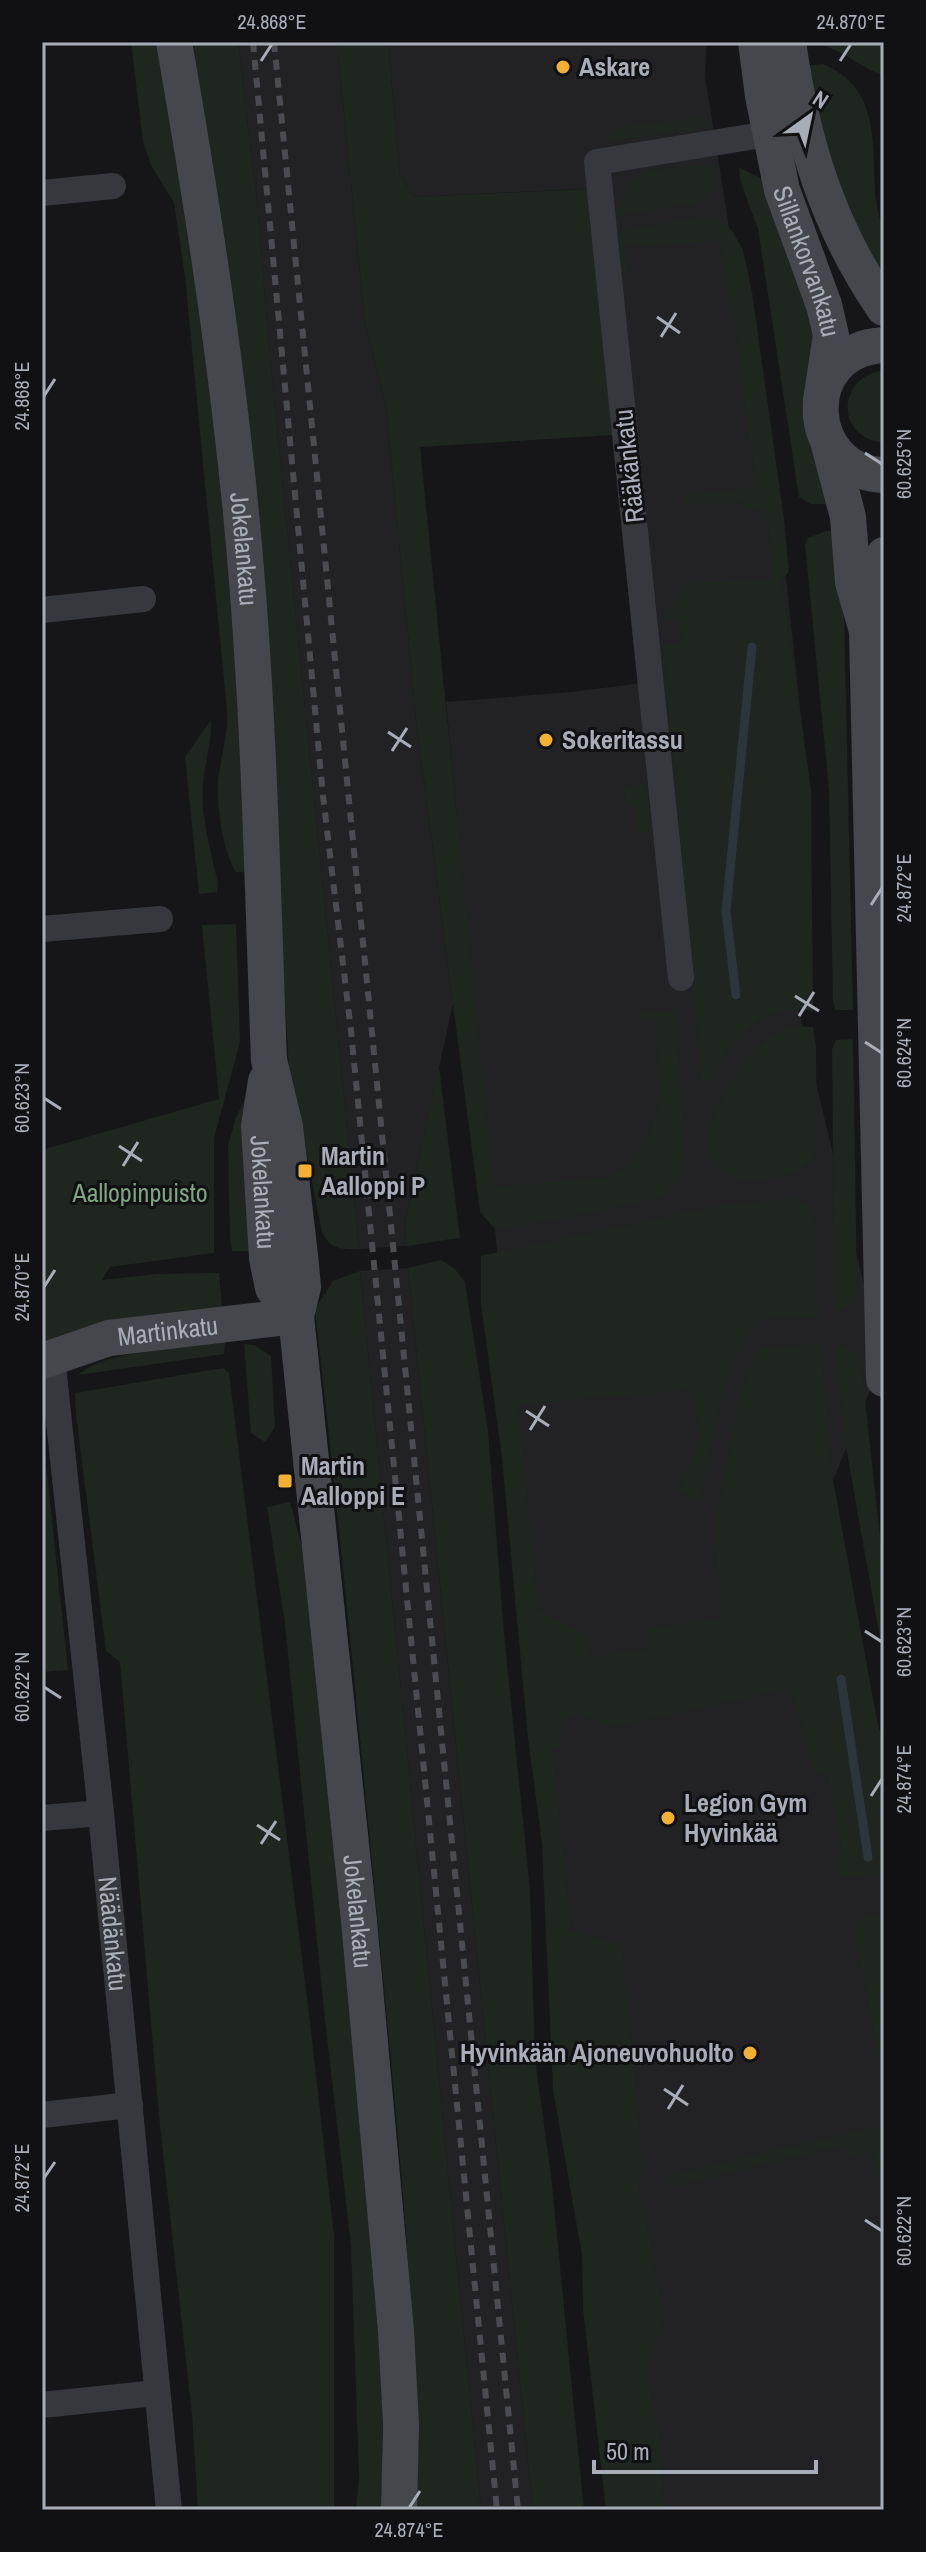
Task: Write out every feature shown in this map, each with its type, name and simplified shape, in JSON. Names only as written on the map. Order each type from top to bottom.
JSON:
[{"type":"street","name":"Jokelankatu","points":[[174,42],[219,317],[238,479],[248,596],[269,1060],[259,1126],[267,1258],[273,1288],[296,1316],[359,1921],[396,2331],[401,2425],[399,2510]]},
{"type":"street","name":"Sillankorvankatu","points":[[756,42],[786,131],[822,192],[864,279],[884,308]]},
{"type":"street","name":"Sillankorvankatu","points":[[788,42],[782,190],[824,305],[831,335],[820,401],[821,425],[828,441]]},
{"type":"street","name":"Rääkänkatu","points":[[681,978],[597,162],[786,131]]},
{"type":"street","points":[[42,193],[113,186]]},
{"type":"street","points":[[823,388],[834,368],[848,355],[870,346],[884,345]]},
{"type":"street","points":[[828,441],[843,458],[859,468],[884,475]]},
{"type":"street","points":[[828,441],[848,517],[853,582],[867,631],[884,1379]]},
{"type":"street","points":[[867,631],[880,585],[884,555]]},
{"type":"street","points":[[42,610],[143,599]]},
{"type":"street","points":[[42,929],[160,919]]},
{"type":"street","name":"Martinkatu","points":[[47,1359],[109,1338],[296,1316]]},
{"type":"street","name":"Näädänkatu","points":[[47,1359],[101,1813],[169,2510]]},
{"type":"street","points":[[42,1818],[101,1813]]},
{"type":"street","points":[[42,2115],[130,2105]]},
{"type":"street","points":[[42,2405],[156,2393]]},
{"type":"shaded area","points":[[238,42],[337,42],[365,324],[386,405],[416,719],[453,1004],[405,1223],[406,1246],[359,1249],[257,202]]},
{"type":"shaded area","points":[[388,42],[707,42],[705,76],[731,240],[761,390],[786,578],[807,773],[796,998],[882,1361],[833,1480],[876,1719],[884,1745],[884,2510],[614,2510],[446,702],[651,682],[600,188],[414,197],[400,175]]},
{"type":"shaded area","points":[[408,1268],[533,2510],[481,2510],[360,1271]]},
{"type":"green space","points":[[131,42],[159,42],[202,303],[233,612],[245,872],[236,872],[231,864],[219,814],[218,780],[227,711],[185,277],[174,203],[151,165],[143,142]]},
{"type":"green space","points":[[193,42],[238,42],[257,202],[359,1249],[337,1247],[322,1232],[289,1067],[283,967],[207,143]]},
{"type":"green space","points":[[337,42],[388,42],[400,175],[414,197],[587,189],[613,435],[420,447],[494,1187],[609,1177],[629,1165],[653,1126],[660,1092],[655,1018],[639,1017],[639,1011],[676,1012],[685,1161],[679,1176],[660,1198],[495,1229],[480,1212],[416,719],[386,405],[365,324]]},
{"type":"green space","points":[[802,42],[884,42],[884,76],[836,50]]},
{"type":"green space","points":[[823,64],[856,88],[870,122],[876,200],[885,243],[884,287],[843,207],[804,66]]},
{"type":"green space","points":[[702,117],[709,123],[697,130],[603,142],[617,127]]},
{"type":"green space","points":[[713,165],[714,189],[698,202],[617,215],[628,190],[636,179],[647,172]]},
{"type":"green space","points":[[739,167],[762,179],[818,322],[802,405],[830,504],[811,504],[799,497],[758,229],[740,180]]},
{"type":"green space","points":[[698,217],[718,217],[733,232],[743,250],[752,292],[784,519],[789,571],[782,580],[811,790],[813,1011],[777,1012],[762,1019],[738,1039],[708,1082],[702,1081],[663,646],[682,643],[679,618],[665,619],[689,583],[773,580],[768,521],[762,511],[749,509],[743,502],[684,505],[683,496],[756,487],[732,299],[729,298],[719,240],[639,247],[639,243],[625,245],[627,273],[622,273],[619,238],[622,231]]},
{"type":"green space","points":[[884,370],[884,443],[868,439],[857,430],[850,420],[848,407],[850,395],[857,384],[868,375]]},
{"type":"green space","points":[[835,531],[844,616],[853,1010],[835,1010],[833,1001],[829,790],[805,544],[808,538]]},
{"type":"green space","points":[[211,720],[202,795],[218,883],[217,892],[199,894],[185,757]]},
{"type":"green space","points":[[647,784],[651,832],[636,831],[636,809],[626,800],[624,786]]},
{"type":"green space","name":"Aallopinpuisto","points":[[236,924],[240,1042],[214,1138],[214,1253],[110,1267],[102,1280],[156,1274],[219,1273],[222,1308],[42,1343],[42,1150],[219,1099],[202,925]]},
{"type":"green space","points":[[790,1026],[813,1027],[817,1153],[802,1168],[784,1175],[753,1180],[732,1176],[720,1168],[708,1152],[713,1118],[721,1099],[747,1061],[776,1033]]},
{"type":"green space","points":[[853,1039],[857,1291],[850,1305],[835,1315],[832,1049],[836,1040]]},
{"type":"green space","points":[[439,1066],[460,1238],[406,1246],[405,1223]]},
{"type":"green space","points":[[248,1092],[256,1251],[232,1251],[228,1145]]},
{"type":"green space","points":[[793,1198],[806,1205],[815,1218],[818,1318],[758,1319],[745,1337],[727,1374],[700,1502],[678,1491],[701,1440],[693,1390],[518,1404],[538,1609],[588,1636],[591,1657],[651,1648],[650,1628],[720,1619],[716,1518],[740,1394],[758,1349],[820,1343],[833,1480],[884,1758],[884,1872],[841,1876],[836,1867],[842,1848],[828,1773],[816,1776],[790,1688],[616,1727],[576,1713],[562,1720],[561,1746],[552,1748],[571,1931],[622,1945],[643,2167],[638,2187],[654,2259],[663,2324],[648,2361],[647,2380],[659,2434],[664,2510],[606,2510],[583,2309],[582,2255],[553,2090],[542,1844],[528,1738],[502,1458],[481,1304],[481,1256],[722,1205]]},
{"type":"green space","points":[[441,1260],[455,1269],[465,1282],[488,1431],[504,1633],[530,1890],[535,2059],[551,2175],[584,2510],[533,2510],[408,1268]]},
{"type":"green space","points":[[360,1271],[481,2510],[415,2510],[414,2374],[401,2170],[315,1309],[333,1281]]},
{"type":"green space","points":[[225,1342],[224,1354],[78,1375],[90,1367],[126,1355]]},
{"type":"green space","points":[[244,1344],[254,1345],[271,1356],[275,1427],[265,1442],[251,1433]]},
{"type":"green space","points":[[839,1344],[856,1352],[861,1362],[884,1574],[884,1661],[847,1453],[835,1347]]},
{"type":"green space","points":[[223,1368],[229,1373],[334,2235],[334,2510],[198,2510],[192,2415],[159,2116],[120,1662],[106,1651],[76,1415],[75,1393]]},
{"type":"green space","points":[[42,1426],[68,1670],[42,1672]]},
{"type":"green space","points":[[290,1502],[304,1554],[334,1841],[382,2375],[383,2510],[356,2510],[359,2477],[351,2246],[285,1624],[267,1507]]},
{"type":"green space","points":[[884,1913],[884,2085],[855,1932],[860,1918]]},
{"type":"green space","points":[[884,2125],[884,2200],[872,2151],[847,2156],[844,2145],[671,2187],[669,2175]]},
{"type":"waterway","points":[[736,995],[726,911],[752,647]]},
{"type":"waterway","points":[[841,1679],[868,1857]]},
{"type":"railway","points":[[253,42],[323,796],[351,1031],[497,2510]]},
{"type":"railway","points":[[274,42],[518,2510]]},
{"type":"place","name":"Askare","points":[[563,67]]},
{"type":"place","name":"Sokeritassu","points":[[546,740]]},
{"type":"place","name":"Martin Aalloppi P","points":[[305,1171]]},
{"type":"place","name":"Martin Aalloppi E","points":[[285,1481]]},
{"type":"place","name":"Legion Gym Hyvinkää","points":[[668,1818]]},
{"type":"place","name":"Hyvinkään Ajoneuvohuolto","points":[[750,2053]]}]
